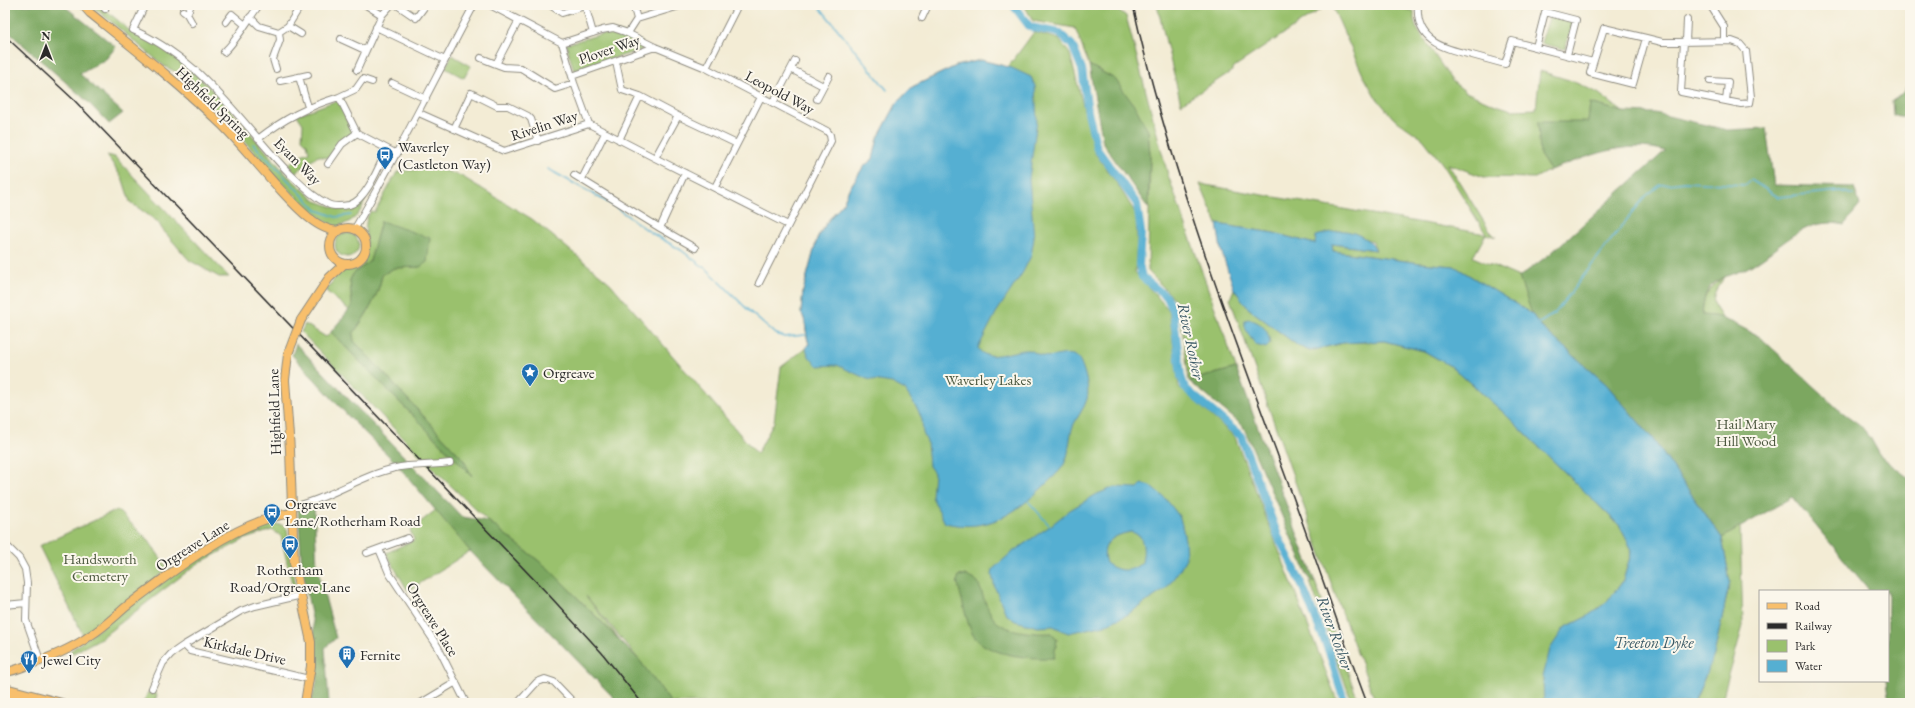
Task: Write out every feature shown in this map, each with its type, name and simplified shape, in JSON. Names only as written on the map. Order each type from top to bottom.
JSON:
[{"type":"main road","name":"Highfield Spring","points":[[83,5],[90,13],[189,95],[223,126],[295,205],[318,224]]},
{"type":"main road","points":[[318,224],[330,231],[349,228],[359,232],[365,241],[362,256],[354,263],[344,264],[333,256],[330,246],[318,224]]},
{"type":"main road","points":[[330,246],[334,234],[339,230]]},
{"type":"main road","name":"Highfield Lane","points":[[332,274],[333,256]]},
{"type":"main road","name":"Highfield Lane","points":[[305,703],[309,679],[311,642],[294,563],[285,380],[288,354],[302,320],[332,274],[344,264]]},
{"type":"main road","name":"Orgreave Lane","points":[[6,690],[7,674],[73,646],[92,635],[169,574],[212,546],[258,522],[292,510]]},
{"type":"main road","points":[[6,690],[38,703]]},
{"type":"main road","points":[[6,690],[62,703]]},
{"type":"street","name":"Eyam Way","points":[[145,5],[133,30],[151,37],[194,69],[233,109],[269,152],[311,194],[330,206],[349,205],[360,198],[370,183],[387,149]]},
{"type":"street","points":[[191,5],[185,13],[192,23]]},
{"type":"street","points":[[224,52],[235,42],[238,34],[250,18],[257,5]]},
{"type":"street","points":[[279,32],[288,26],[301,5]]},
{"type":"street","points":[[366,5],[382,15]]},
{"type":"street","points":[[357,70],[382,15],[392,5]]},
{"type":"street","points":[[397,5],[416,18],[425,6]]},
{"type":"street","points":[[354,230],[419,113],[439,70],[474,5]]},
{"type":"street","points":[[490,5],[562,43],[574,84],[589,124],[685,173],[716,187],[788,225]]},
{"type":"street","points":[[550,5],[562,13],[585,5],[593,33]]},
{"type":"street","points":[[633,5],[637,19]]},
{"type":"street","points":[[628,33],[637,19],[683,5]]},
{"type":"street","points":[[706,68],[738,5]]},
{"type":"street","points":[[922,18],[928,5]]},
{"type":"street","points":[[1418,5],[1420,24],[1430,40],[1450,50],[1505,64],[1512,41],[1593,62]]},
{"type":"street","points":[[1710,5],[1724,27],[1724,41]]},
{"type":"street","points":[[1536,47],[1545,12],[1576,20],[1567,55]]},
{"type":"street","points":[[226,22],[232,14],[244,24]]},
{"type":"street","points":[[250,18],[259,26],[279,32]]},
{"type":"street","points":[[496,64],[519,20]]},
{"type":"street","points":[[1646,38],[1633,84],[1590,73],[1604,28],[1646,38],[1662,42],[1685,41],[1732,41],[1740,44],[1746,51],[1751,97],[1750,103],[1746,104],[1726,101],[1681,92],[1685,41],[1687,20]]},
{"type":"street","points":[[288,26],[301,34]]},
{"type":"street","points":[[376,27],[445,60]]},
{"type":"street","name":"Leopold Way","points":[[562,43],[613,28],[628,33],[655,47],[706,68],[827,131],[830,135],[831,141],[759,283]]},
{"type":"street","points":[[276,69],[274,59],[280,40],[279,32]]},
{"type":"street","points":[[341,39],[365,50]]},
{"type":"street","name":"Plover Way","points":[[572,76],[616,62],[655,47]]},
{"type":"street","points":[[481,58],[504,67],[521,68],[555,89],[574,84]]},
{"type":"street","points":[[773,103],[795,61]]},
{"type":"street","points":[[616,62],[622,90],[640,96],[737,144]]},
{"type":"street","points":[[791,69],[824,86]]},
{"type":"street","points":[[280,81],[308,75]]},
{"type":"street","points":[[817,100],[829,76]]},
{"type":"street","points":[[299,77],[308,107]]},
{"type":"street","points":[[258,139],[284,120],[308,107],[339,97],[356,89],[363,79],[372,82]]},
{"type":"street","points":[[1710,81],[1728,82],[1726,101]]},
{"type":"street","points":[[392,83],[426,99]]},
{"type":"street","points":[[454,129],[471,93],[497,106],[508,106],[528,116],[531,119],[538,141]]},
{"type":"street","points":[[619,140],[640,96]]},
{"type":"street","points":[[339,97],[356,133],[397,154]]},
{"type":"street","points":[[716,187],[761,97]]},
{"type":"street","name":"Rivelin Way","points":[[419,113],[504,151],[589,124]]},
{"type":"street","points":[[655,158],[678,116]]},
{"type":"street","points":[[328,164],[342,144],[356,133]]},
{"type":"street","points":[[582,179],[605,133]]},
{"type":"street","points":[[660,228],[685,173]]},
{"type":"street","points":[[574,174],[695,248]]},
{"type":"street","name":"Orgreave Lane","points":[[292,510],[386,471],[408,466],[450,463]]},
{"type":"street","points":[[367,553],[408,538]]},
{"type":"street","points":[[5,544],[19,558],[25,569],[27,583],[26,620],[40,660]]},
{"type":"street","name":"Orgreave Place","points":[[378,549],[389,573],[435,641],[466,703]]},
{"type":"street","points":[[184,645],[241,611],[302,595]]},
{"type":"street","points":[[5,605],[26,604]]},
{"type":"street","name":"Kirkdale Drive","points":[[152,688],[156,675],[163,663],[171,654],[184,645],[190,651],[309,679]]},
{"type":"street","points":[[518,703],[537,682],[546,679],[554,682],[574,703]]},
{"type":"street","points":[[421,703],[456,682]]},
{"type":"green space","points":[[5,5],[63,5],[116,47],[106,59],[80,74],[123,113],[109,124],[88,102],[5,29]]},
{"type":"green space","points":[[91,5],[100,5],[129,30],[143,38],[151,39],[180,59],[217,95],[287,175],[316,201],[339,209],[352,206],[365,197],[359,213],[346,223],[335,227],[323,220],[279,181],[226,120],[178,73],[164,66]]},
{"type":"green space","points":[[1024,5],[1112,5],[1126,16],[1168,175],[1236,368],[1189,381],[1179,304],[1148,271],[1150,154],[1148,131],[1115,79],[1089,65],[1075,28],[1033,21]]},
{"type":"green space","points":[[1157,5],[1327,5],[1234,67],[1232,71],[1181,104]]},
{"type":"green space","points":[[1335,5],[1389,5],[1414,11],[1416,27],[1452,81],[1466,92],[1493,104],[1512,110],[1536,109],[1540,71],[1572,81],[1598,93],[1623,112],[1590,103],[1588,122],[1540,155],[1550,170],[1535,178],[1484,177],[1448,164],[1489,230],[1496,237],[1486,234],[1444,166],[1423,139],[1393,118],[1375,96],[1363,75],[1333,8]]},
{"type":"green space","points":[[1550,15],[1573,23],[1565,49],[1543,44],[1541,42]]},
{"type":"green space","points":[[612,31],[619,32],[642,42],[644,49],[574,71],[566,44]]},
{"type":"green space","name":"Waverley Lakes","points":[[1034,32],[1059,39],[1070,54],[1095,153],[1118,185],[1136,214],[1137,241],[1135,272],[1169,310],[1179,387],[1235,437],[1338,703],[671,703],[640,661],[586,596],[620,640],[549,569],[488,521],[432,468],[301,332],[305,324],[326,337],[331,332],[471,475],[463,459],[354,341],[353,334],[367,313],[378,291],[382,275],[394,268],[420,267],[381,221],[370,261],[353,274],[350,280],[352,306],[349,310],[326,291],[339,273],[357,265],[363,260],[366,250],[366,222],[368,216],[371,211],[375,212],[397,172],[434,167],[461,176],[532,219],[610,283],[757,454],[774,422],[781,367],[809,344],[804,319],[801,313],[803,291],[817,239],[827,222],[843,203],[849,189],[864,166],[873,159],[878,138],[897,103],[912,87],[956,66],[981,60],[1008,67]]},
{"type":"green space","points":[[452,55],[471,66],[464,78],[445,68]]},
{"type":"green space","points":[[1089,65],[1115,79],[1136,108],[1148,131],[1150,154],[1148,208],[1103,143]]},
{"type":"green space","points":[[1909,68],[1910,121],[1908,117],[1893,115],[1892,101],[1904,91],[1908,83]]},
{"type":"green space","points":[[338,100],[354,132],[335,146],[331,157],[327,158],[318,156],[295,173],[288,165],[301,155],[309,152],[307,144],[302,139],[303,124],[297,115]]},
{"type":"green space","name":"Hail Mary Hill Wood","points":[[1590,103],[1623,112],[1655,113],[1727,130],[1766,128],[1774,185],[1854,187],[1860,205],[1844,225],[1830,223],[1818,224],[1806,229],[1795,234],[1747,268],[1726,276],[1716,282],[1711,286],[1705,296],[1702,315],[1722,317],[1760,337],[1838,409],[1860,425],[1870,437],[1881,457],[1910,479],[1910,703],[1890,703],[1887,682],[1889,682],[1889,590],[1869,590],[1792,497],[1722,538],[1652,438],[1606,384],[1540,326],[1532,314],[1519,277],[1550,254],[1665,151],[1636,147],[1621,148],[1593,155],[1550,170],[1540,155],[1538,122],[1588,122]]},
{"type":"green space","points":[[107,155],[115,157],[229,277],[219,277],[189,260],[162,229],[158,222],[130,202],[123,180]]},
{"type":"green space","points":[[1200,184],[1486,234],[1473,257],[1519,277],[1525,294],[1574,338],[1577,358],[1540,326],[1532,314],[1454,266],[1420,263],[1333,251],[1332,244],[1376,250],[1373,242],[1355,234],[1315,244],[1274,233],[1217,224]]},
{"type":"green space","points":[[381,221],[430,238],[427,262],[420,267],[394,268],[382,275],[378,291],[367,313],[353,334],[354,341],[463,459],[472,476],[331,332],[352,306],[350,280],[353,274],[370,261]]},
{"type":"green space","points":[[347,233],[355,237],[359,245],[355,253],[347,257],[339,253],[335,245],[339,237]]},
{"type":"green space","points":[[1726,276],[1715,292],[1714,296],[1715,306],[1722,317],[1702,315],[1704,302],[1708,292],[1715,284]]},
{"type":"green space","points":[[1234,289],[1248,308],[1298,346],[1310,351],[1342,343],[1384,341],[1424,351],[1452,367],[1503,412],[1619,525],[1632,550],[1623,581],[1608,601],[1588,616],[1564,628],[1543,677],[1544,700],[1539,703],[1376,703],[1335,594],[1230,299]]},
{"type":"green space","points":[[296,344],[462,517],[488,521],[549,569],[640,661],[671,703],[616,703],[612,696],[470,551],[394,461],[352,420],[292,355]]},
{"type":"green space","points":[[1236,368],[1315,582],[1310,581],[1243,426],[1189,381]]},
{"type":"green space","points":[[314,505],[317,567],[336,638],[325,648],[329,703],[311,703],[317,681],[313,624],[302,568],[298,509]]},
{"type":"green space","points":[[437,509],[470,551],[408,591],[386,553],[414,540],[410,530]]},
{"type":"green space","name":"Handsworth Cemetery","points":[[117,510],[149,541],[168,569],[83,635],[39,546]]},
{"type":"green space","points":[[267,524],[282,525],[287,529],[297,593],[294,593],[281,536],[272,530],[245,539],[197,564],[101,638],[73,653],[70,651],[166,579],[186,566],[249,530]]},
{"type":"green space","points":[[1740,527],[1743,626],[1721,703],[1694,703],[1714,655],[1730,581],[1722,538]]},
{"type":"green space","points":[[965,575],[978,582],[992,616],[1002,626],[1019,631],[1052,633],[1057,639],[1054,658],[1034,658],[1010,655],[988,648],[979,642],[973,635],[966,617],[957,581],[959,576]]},
{"type":"green space","points":[[1310,582],[1315,582],[1359,703],[1352,703]]},
{"type":"green space","points":[[148,692],[151,694],[155,692],[157,695],[154,703],[143,703]]},
{"type":"water","points":[[981,60],[1012,68],[1031,77],[1035,86],[1037,120],[1029,179],[1034,238],[1031,256],[1023,272],[996,313],[978,348],[982,353],[987,355],[1001,355],[1028,350],[1047,357],[1069,354],[1074,355],[1078,358],[1083,367],[1087,381],[1088,395],[1073,426],[1067,458],[1064,465],[1056,474],[1034,495],[1012,512],[988,523],[960,525],[945,523],[932,497],[934,473],[929,466],[927,442],[923,433],[922,420],[918,410],[905,390],[892,383],[867,379],[837,365],[817,366],[808,355],[806,348],[809,344],[804,319],[801,313],[803,291],[817,239],[827,222],[843,203],[849,189],[864,166],[873,159],[878,138],[897,103],[912,87],[956,66]]},
{"type":"water","name":"Treeton Dyke","points":[[1217,224],[1274,233],[1315,244],[1316,236],[1329,232],[1349,232],[1354,233],[1370,242],[1376,250],[1332,244],[1333,251],[1420,263],[1454,266],[1532,314],[1540,326],[1606,384],[1652,438],[1722,538],[1730,581],[1714,655],[1694,703],[1544,703],[1543,677],[1550,649],[1564,628],[1588,616],[1608,601],[1623,581],[1632,550],[1619,525],[1503,412],[1452,367],[1424,351],[1384,341],[1342,343],[1310,351],[1298,346],[1248,308],[1234,289],[1221,250]]},
{"type":"water","points":[[1249,319],[1261,325],[1266,331],[1270,344],[1266,348],[1256,345],[1248,333],[1245,327],[1245,320]]},
{"type":"water","points":[[1142,484],[1151,486],[1166,499],[1179,516],[1182,525],[1186,558],[1166,589],[1125,616],[1105,625],[1068,633],[1053,626],[1038,627],[1015,621],[1006,614],[995,588],[992,575],[993,569],[1011,553],[1070,510],[1097,494],[1115,487],[1138,488]],"holes":[[[1132,532],[1140,536],[1143,552],[1142,562],[1138,566],[1129,570],[1120,570],[1106,563],[1104,556],[1105,550],[1107,545],[1114,537]]]},
{"type":"waterway","points":[[818,5],[887,90]]},
{"type":"waterway","name":"River Rother","points":[[1013,5],[1030,27],[1059,33],[1072,45],[1082,69],[1088,112],[1097,149],[1137,204],[1141,232],[1139,265],[1142,277],[1167,297],[1173,310],[1181,376],[1185,388],[1241,436],[1278,536],[1299,578],[1329,652],[1345,703]]},
{"type":"waterway","points":[[253,144],[317,210],[336,217],[351,215]]},
{"type":"waterway","points":[[548,169],[611,204],[650,232],[681,250],[709,271],[750,312],[774,333],[784,337],[805,335]]},
{"type":"waterway","points":[[1538,324],[1555,313],[1646,196],[1660,185],[1685,182],[1745,185],[1751,180],[1778,197],[1840,191],[1854,195]]},
{"type":"waterway","points":[[1028,501],[1050,526]]},
{"type":"railway","points":[[1133,5],[1162,120],[1198,233],[1367,703]]},
{"type":"railway","points":[[5,36],[74,100],[547,593],[602,653],[642,703]]},
{"type":"place","name":"Waverley (Castleton Way)","points":[[385,170]]},
{"type":"place","name":"Orgreave","points":[[530,387]]},
{"type":"place","name":"Orgreave Lane/Rotherham Road","points":[[272,527]]},
{"type":"place","name":"Rotherham Road/Orgreave Lane","points":[[290,559]]},
{"type":"place","name":"Fernite","points":[[347,669]]},
{"type":"place","name":"Jewel City","points":[[29,674]]}]
